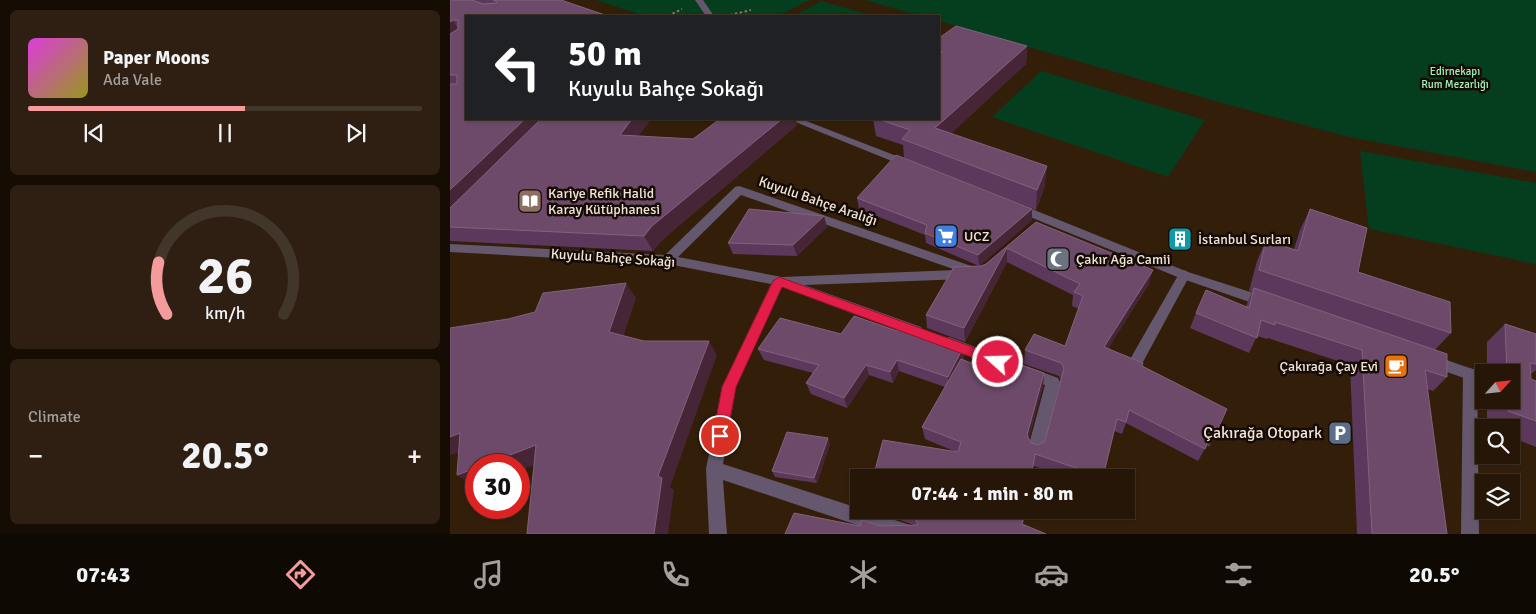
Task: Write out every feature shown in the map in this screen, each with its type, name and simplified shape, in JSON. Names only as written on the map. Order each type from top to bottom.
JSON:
[{"type":"street","points":[[699,0],[709,15]]},
{"type":"street","points":[[796,120],[919,168]]},
{"type":"street","name":"Kuyulu Bahçe Aralığı","points":[[668,260],[739,190],[984,270],[779,281]]},
{"type":"street","points":[[1008,204],[1041,222],[1276,307]]},
{"type":"street","name":"Kuyulu Bahçe Sokağı","points":[[450,248],[668,260],[779,281]]},
{"type":"street","points":[[1138,358],[1184,275]]},
{"type":"street","points":[[718,534],[714,469],[729,387],[779,281],[1053,382],[1036,448]]},
{"type":"street","points":[[1424,358],[1475,375]]},
{"type":"street","points":[[1470,534],[1476,409]]},
{"type":"street","points":[[714,469],[910,534]]},
{"type":"path","points":[[728,15],[751,10]]},
{"type":"green space","points":[[596,0],[810,0],[780,15],[641,15]]},
{"type":"green space","name":"Edirnekapı Rum Mezarlığı","points":[[865,0],[1536,0],[1536,172],[1349,137],[1222,103],[940,21],[940,15],[918,15]]},
{"type":"green space","points":[[821,1],[870,15],[796,15]]},
{"type":"green space","points":[[1041,71],[1205,120],[1168,177],[992,117]]},
{"type":"green space","points":[[1360,151],[1536,183],[1536,264],[1369,229]]},
{"type":"building","points":[[450,0],[472,0],[483,4],[497,3],[493,0],[561,0],[605,15],[465,15],[465,120],[524,120],[450,190],[450,84],[457,84],[457,75],[450,75],[450,34],[458,29],[458,20],[450,22]]},
{"type":"building","points":[[956,26],[1027,46],[935,128],[1047,166],[1037,190],[902,139],[910,130],[881,120],[940,120],[940,54],[942,52],[940,50],[940,37]]},
{"type":"building","points":[[540,120],[631,120],[620,135],[693,139],[719,120],[781,120],[652,226],[644,236],[450,227],[450,208]]},
{"type":"building","points":[[896,155],[1032,209],[978,255],[925,233],[927,225],[857,198]]},
{"type":"building","points":[[749,209],[824,216],[793,245],[728,243]]},
{"type":"building","points":[[1310,209],[1367,228],[1358,272],[1450,302],[1451,333],[1259,270],[1266,240],[1298,251]]},
{"type":"building","points":[[1036,222],[1153,270],[1104,347],[1143,363],[1142,366],[1227,409],[1215,435],[1212,433],[1205,449],[1129,410],[1126,422],[1117,419],[1105,469],[1079,469],[1035,454],[1032,469],[875,469],[883,440],[958,452],[961,442],[922,427],[961,359],[1010,378],[1018,364],[1044,373],[1027,435],[1031,443],[1038,445],[1045,441],[1064,368],[1061,363],[1025,350],[1034,334],[1065,346],[1083,296],[1074,292],[1080,284],[1007,248],[964,328],[926,315],[954,267],[981,266],[986,264]]},
{"type":"building","points":[[626,283],[609,332],[644,341],[709,341],[658,476],[662,478],[654,534],[527,534],[536,445],[513,454],[465,454],[465,472],[457,475],[460,433],[450,437],[450,328],[508,319],[535,312],[543,293]]},
{"type":"building","points":[[1254,288],[1447,354],[1447,377],[1425,370],[1447,534],[1372,534],[1362,350],[1275,322],[1275,325],[1261,320],[1257,338],[1196,313],[1206,290],[1249,308]]},
{"type":"building","points":[[854,316],[897,331],[900,324],[964,346],[948,377],[897,360],[890,372],[866,365],[844,398],[806,383],[819,365],[758,349],[780,318],[841,334]]},
{"type":"building","points":[[1505,324],[1536,334],[1536,364],[1530,363],[1531,379],[1536,381],[1536,421],[1508,411],[1508,409],[1520,409],[1520,364],[1507,364]]},
{"type":"building","points":[[787,432],[828,438],[814,478],[772,471]]},
{"type":"building","points":[[794,513],[860,526],[862,520],[880,526],[918,525],[915,519],[1023,519],[1022,524],[1046,534],[785,534]]},
{"type":"place","name":"Kariye Refik Halid Karay Kütüphanesi","points":[[530,201]]},
{"type":"place","name":"UCZ","points":[[946,236]]},
{"type":"place","name":"İstanbul Surları","points":[[1180,239]]},
{"type":"place","name":"Çakır Ağa Camii","points":[[1058,259]]},
{"type":"place","name":"Çakırağa Çay Evi","points":[[1396,366]]},
{"type":"place","name":"Çakırağa Otopark","points":[[1340,433]]},
{"type":"route","points":[[720,436],[729,387],[779,281],[998,362]]}]
